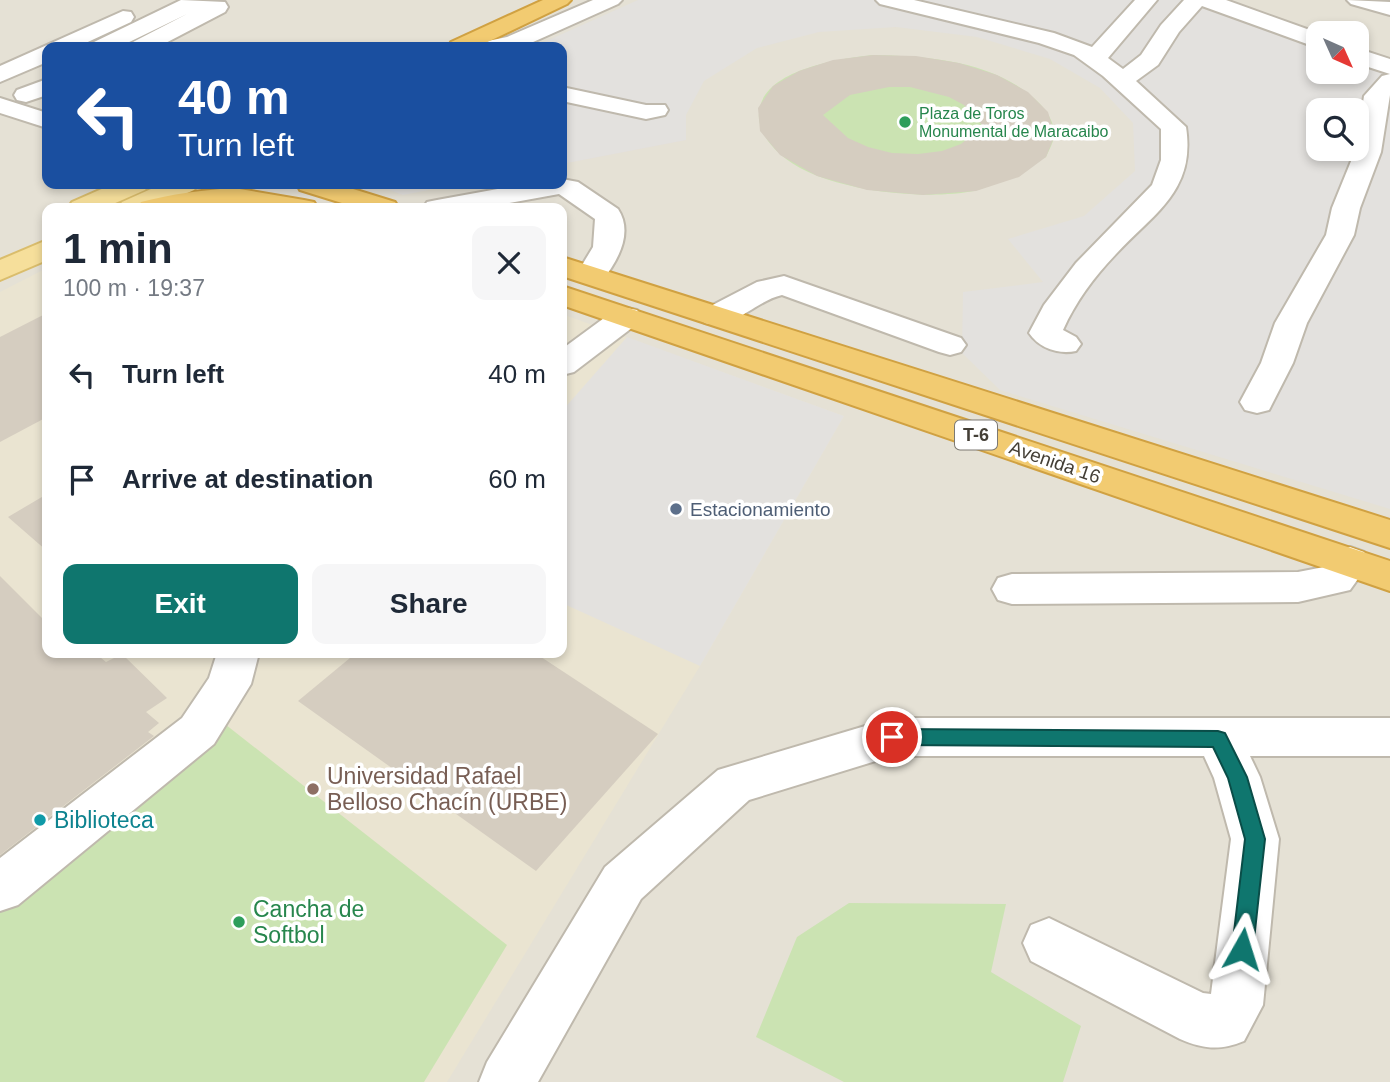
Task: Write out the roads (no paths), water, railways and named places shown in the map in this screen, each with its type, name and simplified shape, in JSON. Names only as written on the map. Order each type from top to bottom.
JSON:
[{"type":"highway","points":[[452,42],[512,0]]},
{"type":"highway","points":[[455,42],[560,0]]},
{"type":"highway","points":[[250,189],[291,203]]},
{"type":"highway","points":[[334,189],[372,203]]},
{"type":"highway","points":[[175,203],[199,198],[234,196],[276,203]]},
{"type":"highway","name":"Avenida 16","points":[[576,270],[1390,534]]},
{"type":"highway","name":"Avenida 16","points":[[567,297],[1390,576]]},
{"type":"main road","points":[[85,203],[100,189]]},
{"type":"main road","points":[[91,203],[124,189]]},
{"type":"main road","points":[[143,203],[173,189]]},
{"type":"main road","points":[[0,246],[42,226]]},
{"type":"main road","points":[[0,271],[42,251]]},
{"type":"street","points":[[514,42],[611,0]]},
{"type":"street","points":[[887,0],[1046,38],[1083,50],[1173,127],[1175,163],[1168,182],[1142,213],[1092,261],[1060,301],[1045,333],[1065,344]]},
{"type":"street","points":[[1094,60],[1146,0]]},
{"type":"street","points":[[1119,79],[1138,73],[1195,0]]},
{"type":"street","points":[[1206,0],[1306,37]]},
{"type":"street","points":[[1357,0],[1390,9]]},
{"type":"street","points":[[112,42],[189,5],[200,3],[217,7],[150,42]]},
{"type":"street","points":[[70,42],[131,13]]},
{"type":"street","points":[[0,75],[42,55]]},
{"type":"street","points":[[1369,60],[1390,67]]},
{"type":"street","points":[[1256,402],[1277,363],[1291,323],[1340,234],[1346,208],[1368,152],[1376,96],[1390,81]]},
{"type":"street","points":[[0,87],[40,94]]},
{"type":"street","points":[[567,95],[646,112],[656,110]]},
{"type":"street","points":[[0,105],[42,119]]},
{"type":"street","points":[[567,188],[608,215],[612,230],[603,261],[576,270]]},
{"type":"street","points":[[463,203],[535,189]]},
{"type":"street","points":[[716,316],[768,288],[784,285],[950,345]]},
{"type":"street","points":[[567,361],[626,317]]},
{"type":"street","points":[[1012,589],[1298,587],[1336,579],[1350,562]]},
{"type":"street","points":[[0,888],[198,732],[229,684],[237,658]]},
{"type":"street","points":[[507,1082],[623,883],[734,784],[892,737],[1390,737]]},
{"type":"street","points":[[1049,943],[1199,1020],[1225,1022],[1236,1005],[1255,839],[1237,777],[1218,739]]},
{"type":"place","name":"Plaza de Toros Monumental de Maracaibo","points":[[905,122]]},
{"type":"place","name":"Estacionamiento","points":[[676,509]]},
{"type":"place","name":"Universidad Rafael Belloso Chacín (URBE)","points":[[313,789]]},
{"type":"place","name":"Biblioteca","points":[[40,820]]},
{"type":"place","name":"Cancha de Softbol","points":[[239,922]]}]
